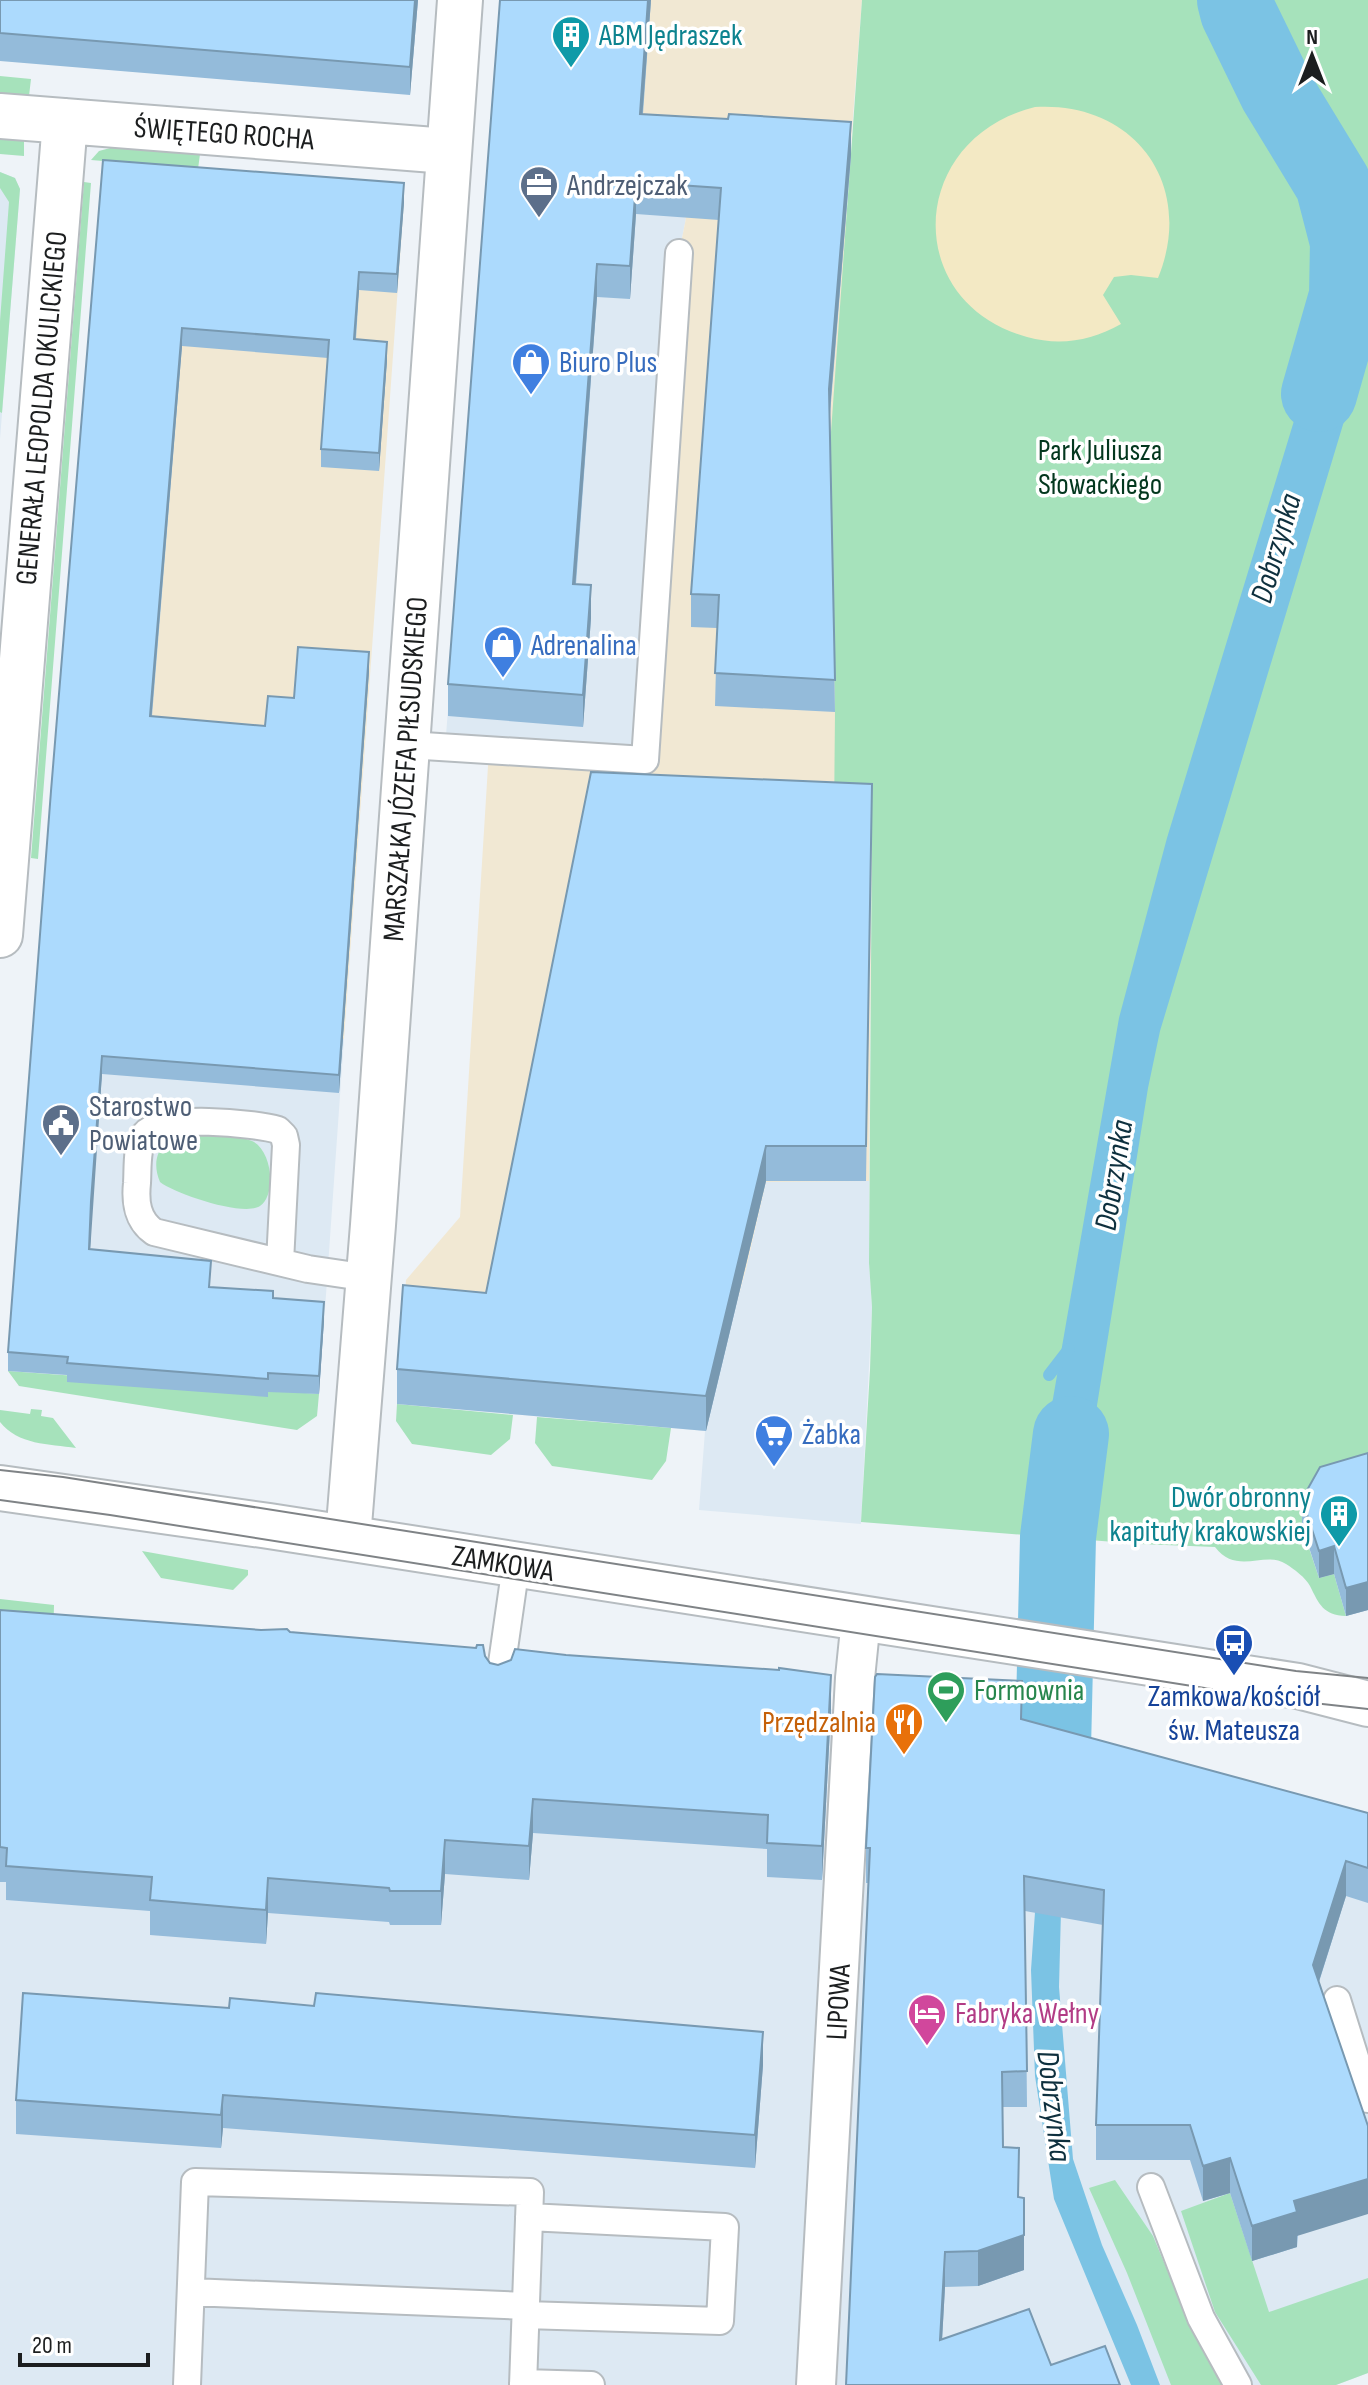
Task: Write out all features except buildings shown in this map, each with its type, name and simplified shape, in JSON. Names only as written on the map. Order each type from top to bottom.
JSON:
[{"type":"street","name":"MARSZAŁKA JÓZEFA PIŁSUDSKIEGO","points":[[348,1538],[460,0]]},
{"type":"street","name":"ŚWIĘTEGO ROCHA","points":[[0,116],[447,151]]},
{"type":"street","name":"GENERAŁA LEOPOLDA OKULICKIEGO","points":[[0,935],[65,121]]},
{"type":"street","name":"ZAMKOWA","points":[[0,1488],[348,1538],[1298,1686]]},
{"type":"street","name":"LIPOWA","points":[[816,2385],[855,1678],[861,1619]]},
{"type":"street","points":[[1298,1686],[1335,1686],[1368,1678]]},
{"type":"street","points":[[1298,1686],[1368,1704]]},
{"type":"lane","points":[[408,745],[645,760],[679,253]]},
{"type":"lane","points":[[280,1262],[284,1136],[269,1127],[182,1121],[153,1127],[146,1133],[140,1142],[136,1192],[140,1217],[154,1232],[326,1274],[369,1278]]},
{"type":"lane","points":[[499,1684],[516,1565]]},
{"type":"lane","points":[[1298,1686],[1368,1694]]},
{"type":"lane","points":[[1337,2000],[1368,2099]]},
{"type":"lane","points":[[187,2385],[195,2182],[530,2192],[523,2384],[591,2385]]},
{"type":"lane","points":[[1151,2187],[1201,2318],[1238,2385]]},
{"type":"lane","points":[[191,2292],[720,2321],[725,2227],[529,2217]]},
{"type":"shaded area","points":[[503,0],[862,0],[847,194],[834,817],[872,819],[869,1181],[766,1182],[725,1345],[403,1321],[406,1280],[460,1217],[489,750],[645,760],[679,253],[686,218],[493,138]]},
{"type":"shaded area","points":[[493,138],[686,218],[679,253],[645,760],[445,748]]},
{"type":"shaded area","points":[[0,172],[15,178],[20,189],[0,439]]},
{"type":"shaded area","points":[[103,179],[404,202],[344,1039],[141,1027]]},
{"type":"shaded area","points":[[43,931],[141,1027],[344,1039],[319,1394],[8,1371]]},
{"type":"shaded area","points":[[766,1181],[869,1181],[872,1307],[861,1524],[699,1510],[705,1431],[397,1404],[725,1345]]},
{"type":"shaded area","points":[[0,1644],[825,1709],[1022,1716],[1083,1771],[1368,1849],[1368,2373],[1336,2385],[0,2385]]},
{"type":"green space","name":"Park Juliusza Słowackiego","points":[[862,0],[1368,0],[1368,1551],[1309,1548],[1319,1578],[1334,1574],[1346,1616],[1327,1611],[1306,1580],[1286,1564],[1278,1560],[1232,1560],[1215,1547],[861,1522],[872,1307],[869,1263],[872,820],[834,817],[830,446]]},
{"type":"green space","points":[[0,76],[31,79],[29,96],[0,93]]},
{"type":"green space","points":[[0,139],[24,141],[24,156],[0,154]]},
{"type":"green space","points":[[114,147],[200,154],[198,169],[91,160],[99,151]]},
{"type":"green space","points":[[0,172],[15,178],[20,189],[2,413],[0,321],[9,202],[0,188]]},
{"type":"green space","points":[[84,182],[91,183],[38,859],[31,858]]},
{"type":"green space","points":[[191,1134],[238,1137],[259,1146],[270,1172],[269,1192],[260,1206],[240,1209],[225,1206],[194,1198],[160,1182],[156,1164],[161,1149],[173,1139]]},
{"type":"green space","points":[[8,1371],[319,1394],[317,1416],[297,1430],[19,1386]]},
{"type":"green space","points":[[397,1404],[513,1415],[510,1439],[491,1455],[412,1444],[396,1421]]},
{"type":"green space","points":[[31,1409],[42,1410],[41,1416],[53,1418],[76,1448],[25,1439],[7,1430],[0,1422],[0,1410],[30,1414]]},
{"type":"green space","points":[[537,1417],[671,1428],[666,1461],[652,1480],[552,1466],[535,1443]]},
{"type":"green space","points":[[142,1551],[248,1570],[248,1575],[233,1590],[161,1578]]},
{"type":"green space","points":[[0,1599],[54,1605],[53,1649],[0,1644]]},
{"type":"green space","points":[[1115,2180],[1153,2236],[1191,2327],[1227,2385],[1171,2385],[1127,2273],[1089,2188]]},
{"type":"green space","points":[[1230,2193],[1269,2312],[1368,2278],[1368,2373],[1336,2385],[1261,2385],[1215,2312],[1181,2211]]},
{"type":"sand","points":[[1035,107],[1071,109],[1102,118],[1128,134],[1148,155],[1162,181],[1169,211],[1168,244],[1158,278],[1114,277],[1103,295],[1121,324],[1087,338],[1039,340],[986,318],[957,291],[940,257],[936,220],[943,184],[962,151],[993,124]]},
{"type":"water","points":[[1211,0],[1257,0],[1278,46],[1328,131],[1350,179],[1368,223],[1368,270],[1324,271],[1315,219],[1303,182],[1240,65]]},
{"type":"water","points":[[1368,294],[1368,338],[1364,355],[1160,1031],[1148,1088],[1090,1449],[1092,1539],[1031,1535],[1034,1505],[1045,1471],[1042,1462],[1119,1018],[1167,838],[1318,342],[1328,295]]},
{"type":"water","points":[[1062,1872],[1059,1987],[1073,2159],[1102,2245],[1160,2385],[1131,2385],[1054,2199],[1035,2076],[1031,1970],[1035,1912]]},
{"type":"pier","points":[[1027,1535],[1096,1540],[1093,1543],[1058,1541],[1031,1539]]},
{"type":"waterway","name":"Dobrzynka","points":[[1235,0],[1277,92],[1333,184],[1348,242],[1347,296],[1319,394]]},
{"type":"waterway","points":[[1049,1375],[1069,1349]]},
{"type":"waterway","name":"Dobrzynka","points":[[1051,1834],[1058,1537],[1071,1434]]},
{"type":"tram line","points":[[0,1470],[63,1477],[1296,1671],[1368,1678]]},
{"type":"tram line","points":[[0,1500],[1268,1698],[1368,1709]]},
{"type":"place","name":"ABM Jędraszek","points":[[571,69]]},
{"type":"place","name":"Andrzejczak","points":[[539,219]]},
{"type":"place","name":"Biuro Plus","points":[[531,396]]},
{"type":"place","name":"Adrenalina","points":[[503,679]]},
{"type":"place","name":"Starostwo Powiatowe","points":[[61,1157]]},
{"type":"place","name":"Żabka","points":[[774,1468]]},
{"type":"place","name":"Dwór obronny kapituły krakowskiej","points":[[1339,1548]]},
{"type":"place","name":"Zamkowa/kościół św. Mateusza","points":[[1234,1677]]},
{"type":"place","name":"Formownia","points":[[946,1724]]},
{"type":"place","name":"Przędzalnia","points":[[904,1756]]},
{"type":"place","name":"Fabryka Wełny","points":[[927,2047]]}]
